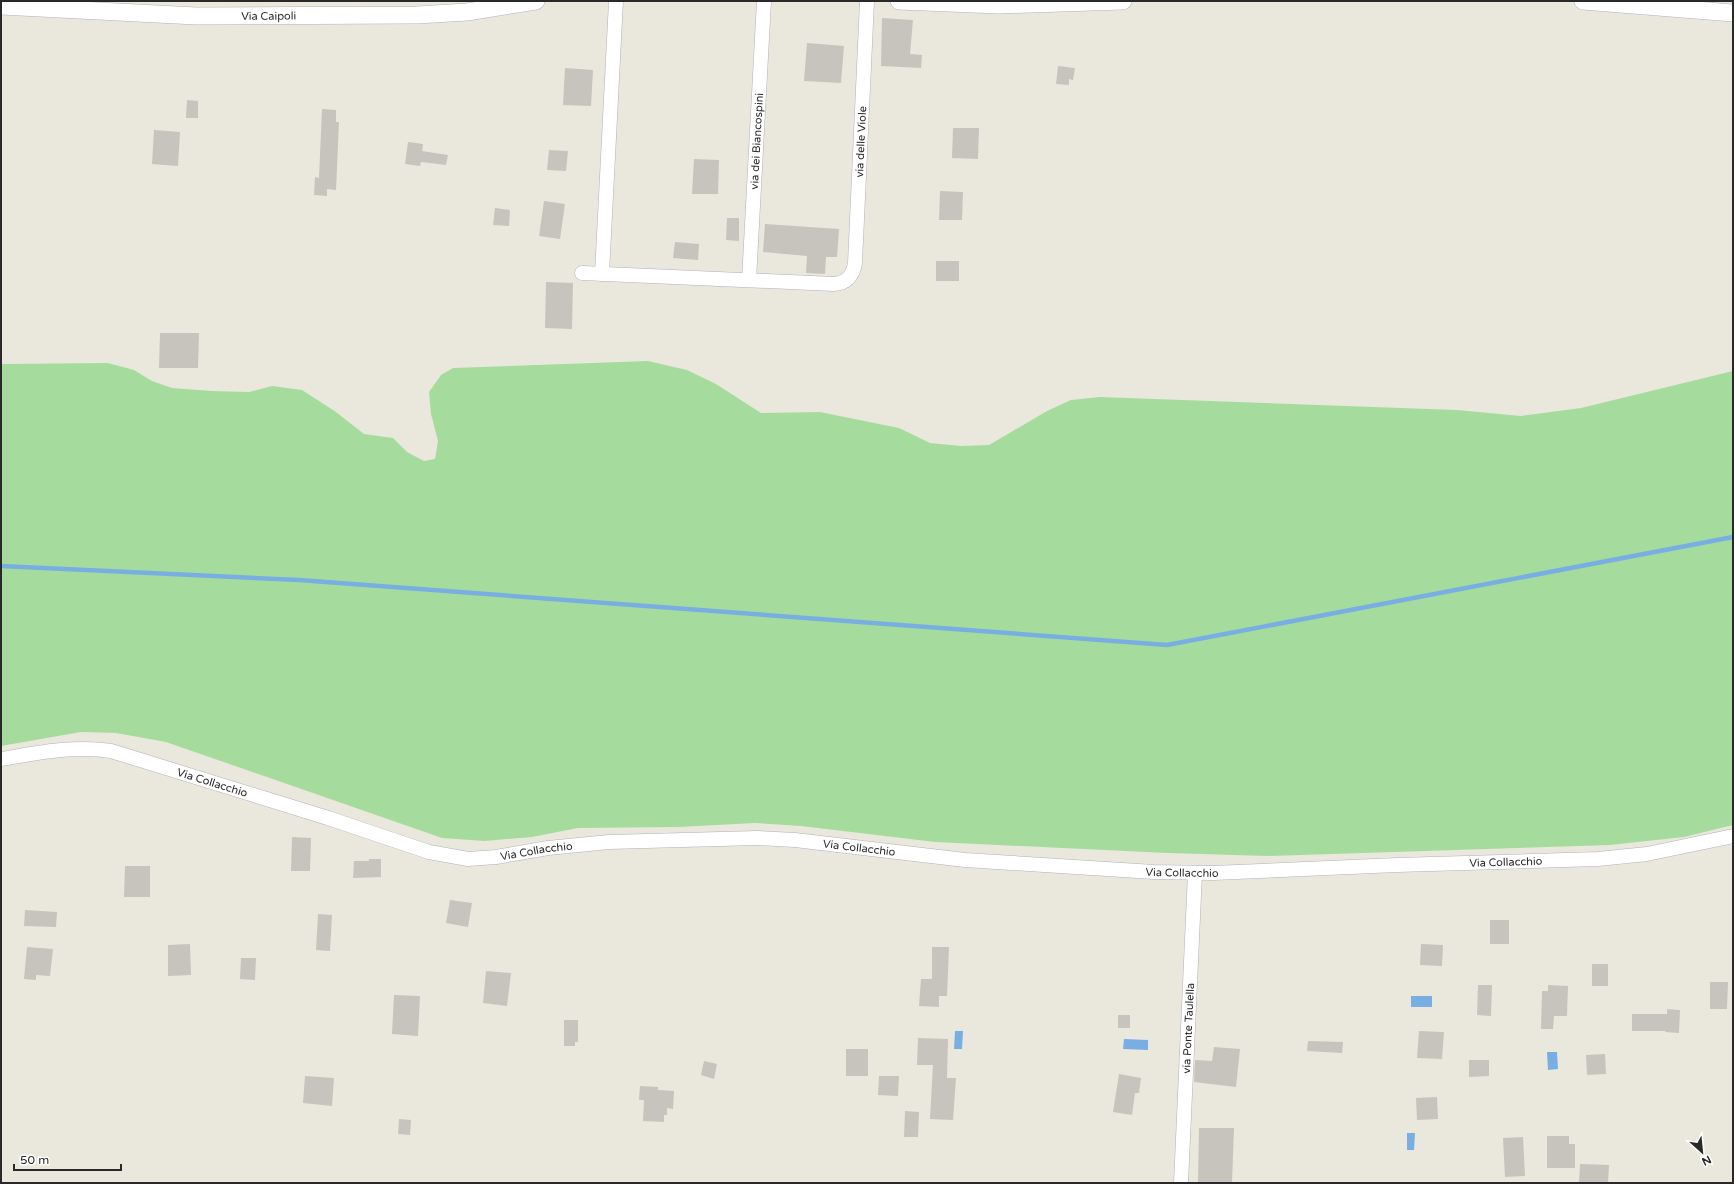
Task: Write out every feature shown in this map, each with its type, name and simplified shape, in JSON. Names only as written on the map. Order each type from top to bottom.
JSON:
[{"type":"street","name":"Via Caipoli","points":[[1,6],[190,16],[417,16],[467,12],[536,1]]},
{"type":"street","points":[[602,274],[616,1]]},
{"type":"street","name":"via dei Biancospini","points":[[750,280],[764,1]]},
{"type":"street","name":"via delle Viole","points":[[750,280],[834,284],[846,280],[854,271],[867,1]]},
{"type":"street","points":[[899,1],[998,5],[1123,1]]},
{"type":"street","points":[[1583,1],[1733,13]]},
{"type":"street","points":[[582,273],[750,280]]},
{"type":"street","name":"Via Collacchio","points":[[1,759],[67,749],[91,748],[111,751],[328,818],[429,852],[455,858],[489,858],[548,848],[609,842],[757,838],[810,842],[966,860],[1195,873],[1598,860],[1647,854],[1733,836]]},
{"type":"street","name":"via Ponte Taulella","points":[[1181,1183],[1195,873]]},
{"type":"green space","points":[[648,361],[687,370],[716,384],[761,413],[820,412],[899,428],[930,443],[961,446],[989,445],[1047,411],[1071,400],[1100,397],[1457,410],[1521,416],[1581,408],[1733,371],[1733,825],[1684,837],[1610,845],[1268,856],[1167,853],[935,842],[801,826],[755,823],[679,827],[578,828],[532,837],[485,841],[442,838],[166,742],[116,733],[81,732],[1,746],[1,364],[108,363],[134,370],[152,381],[172,388],[249,392],[272,386],[302,390],[336,412],[364,434],[393,438],[407,452],[424,461],[435,459],[438,441],[431,414],[429,392],[441,375],[453,368]]},
{"type":"water","points":[[1411,996],[1432,996],[1432,1007],[1411,1007]]},
{"type":"water","points":[[955,1031],[963,1031],[962,1049],[954,1049]]},
{"type":"water","points":[[1124,1039],[1148,1040],[1148,1050],[1123,1049]]},
{"type":"water","points":[[1547,1052],[1557,1052],[1558,1069],[1548,1070]]},
{"type":"water","points":[[1407,1133],[1415,1133],[1414,1150],[1407,1150]]},
{"type":"building","points":[[882,18],[913,20],[910,54],[922,55],[921,68],[881,66]]},
{"type":"building","points":[[807,43],[844,46],[841,83],[804,81]]},
{"type":"building","points":[[1058,66],[1075,68],[1073,80],[1069,79],[1069,85],[1056,84]]},
{"type":"building","points":[[565,68],[593,70],[591,106],[563,105]]},
{"type":"building","points":[[187,100],[198,101],[198,118],[186,118]]},
{"type":"building","points":[[322,109],[336,110],[336,122],[339,122],[336,190],[327,189],[327,196],[314,195],[315,177],[319,178]]},
{"type":"building","points":[[953,128],[979,128],[978,159],[952,158]]},
{"type":"building","points":[[154,130],[180,132],[178,166],[152,164]]},
{"type":"building","points":[[408,142],[423,144],[422,151],[448,155],[446,165],[421,162],[420,166],[405,164]]},
{"type":"building","points":[[549,150],[568,151],[566,171],[547,170]]},
{"type":"building","points":[[694,159],[719,160],[718,194],[692,194]]},
{"type":"building","points":[[940,191],[963,192],[962,220],[939,220]]},
{"type":"building","points":[[544,201],[565,204],[560,239],[539,236]]},
{"type":"building","points":[[495,208],[510,210],[509,226],[493,225]]},
{"type":"building","points":[[727,218],[739,218],[739,241],[726,240]]},
{"type":"building","points":[[765,224],[839,229],[837,257],[826,257],[825,274],[806,273],[807,256],[763,252]]},
{"type":"building","points":[[675,242],[699,244],[698,260],[673,258]]},
{"type":"building","points":[[936,261],[959,261],[959,281],[936,281]]},
{"type":"building","points":[[546,282],[573,283],[572,329],[545,328]]},
{"type":"building","points":[[160,333],[199,333],[198,368],[159,368]]},
{"type":"building","points":[[292,837],[311,838],[310,871],[291,871]]},
{"type":"building","points":[[369,859],[381,859],[381,877],[353,878],[354,861],[369,861]]},
{"type":"building","points":[[125,866],[150,866],[150,897],[124,897]]},
{"type":"building","points":[[450,900],[472,903],[468,927],[446,923]]},
{"type":"building","points":[[25,910],[57,912],[56,927],[24,926]]},
{"type":"building","points":[[318,914],[332,915],[330,951],[316,950]]},
{"type":"building","points":[[1490,920],[1509,920],[1509,944],[1490,944]]},
{"type":"building","points":[[190,944],[191,975],[168,976],[168,945]]},
{"type":"building","points":[[1421,944],[1443,945],[1442,966],[1420,965]]},
{"type":"building","points":[[27,947],[53,949],[50,976],[36,975],[36,980],[24,979]]},
{"type":"building","points":[[932,947],[949,947],[947,996],[939,996],[939,1007],[919,1006],[921,979],[932,979]]},
{"type":"building","points":[[241,958],[256,958],[255,980],[240,979]]},
{"type":"building","points":[[1592,964],[1608,964],[1608,986],[1592,986]]},
{"type":"building","points":[[486,971],[511,973],[507,1006],[483,1003]]},
{"type":"building","points":[[1710,982],[1728,982],[1727,1009],[1710,1009]]},
{"type":"building","points":[[1478,985],[1492,985],[1491,1016],[1477,1015]]},
{"type":"building","points":[[1548,985],[1568,986],[1567,1016],[1554,1016],[1553,1029],[1541,1029],[1542,991],[1548,991]]},
{"type":"building","points":[[394,995],[420,996],[418,1036],[392,1034]]},
{"type":"building","points":[[1667,1009],[1680,1010],[1679,1033],[1665,1032],[1666,1031],[1632,1031],[1632,1014],[1667,1014]]},
{"type":"building","points":[[1118,1015],[1130,1015],[1130,1028],[1118,1028]]},
{"type":"building","points":[[564,1020],[578,1020],[578,1042],[575,1042],[575,1046],[564,1046]]},
{"type":"building","points":[[1419,1031],[1444,1032],[1442,1059],[1417,1058]]},
{"type":"building","points":[[918,1038],[948,1039],[947,1078],[956,1078],[953,1120],[930,1119],[933,1065],[917,1065]]},
{"type":"building","points":[[1308,1041],[1343,1042],[1342,1053],[1307,1051]]},
{"type":"building","points":[[1214,1047],[1240,1049],[1236,1087],[1194,1082],[1195,1060],[1212,1061]]},
{"type":"building","points":[[846,1049],[868,1049],[868,1076],[846,1076]]},
{"type":"building","points":[[1605,1054],[1606,1074],[1587,1075],[1586,1055]]},
{"type":"building","points":[[1469,1060],[1489,1060],[1489,1076],[1469,1077]]},
{"type":"building","points":[[704,1061],[717,1064],[714,1079],[701,1075]]},
{"type":"building","points":[[1119,1074],[1141,1078],[1139,1093],[1135,1093],[1132,1115],[1113,1112]]},
{"type":"building","points":[[305,1076],[334,1078],[332,1106],[303,1103]]},
{"type":"building","points":[[879,1076],[899,1076],[898,1096],[878,1095]]},
{"type":"building","points":[[640,1086],[658,1087],[658,1090],[674,1091],[673,1109],[667,1108],[667,1115],[664,1115],[664,1122],[643,1121],[644,1100],[639,1100]]},
{"type":"building","points":[[1437,1097],[1438,1119],[1417,1120],[1416,1098]]},
{"type":"building","points":[[905,1111],[919,1112],[918,1137],[904,1137]]},
{"type":"building","points":[[399,1119],[411,1120],[410,1135],[398,1134]]},
{"type":"building","points":[[1199,1128],[1234,1128],[1232,1183],[1198,1183]]},
{"type":"building","points":[[1547,1136],[1569,1136],[1569,1144],[1575,1144],[1575,1168],[1547,1168]]},
{"type":"building","points":[[1523,1137],[1525,1176],[1505,1177],[1503,1138]]},
{"type":"building","points":[[1580,1164],[1609,1165],[1608,1183],[1579,1183]]},
{"type":"waterway","points":[[1,566],[299,580],[1167,645],[1733,537]]}]
